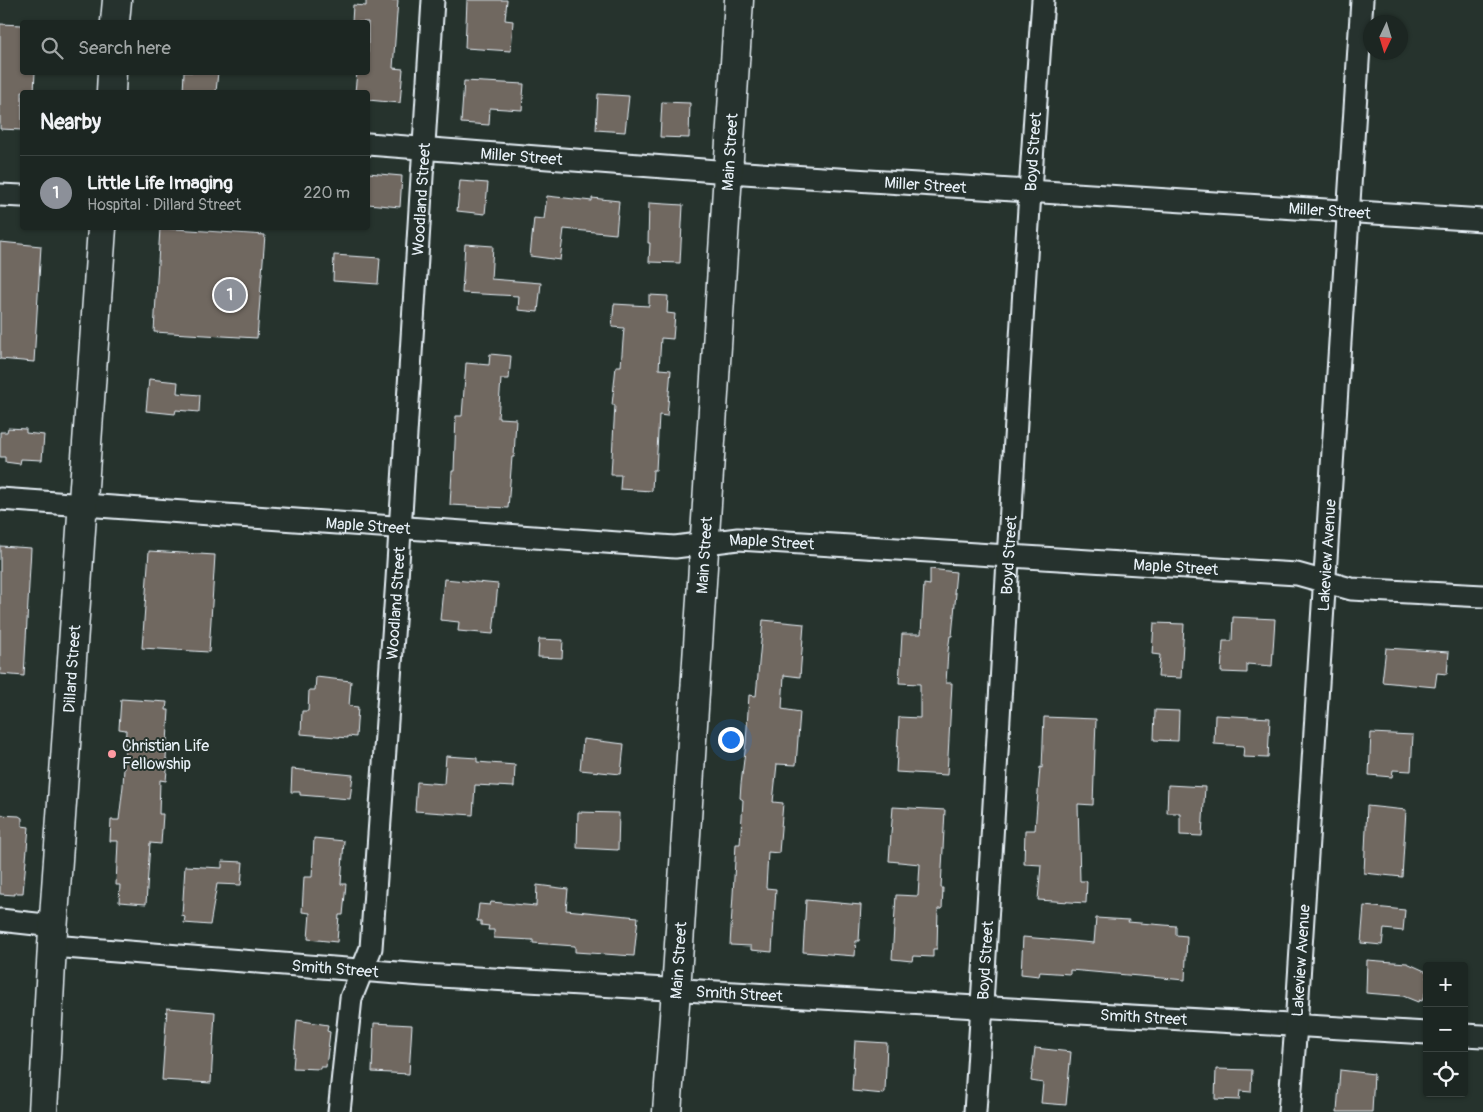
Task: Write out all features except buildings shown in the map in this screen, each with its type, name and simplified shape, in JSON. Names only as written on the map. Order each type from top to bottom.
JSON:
[{"type":"main road","points":[[116,20],[117,0]]},
{"type":"main road","name":"Main Street","points":[[667,1112],[739,0]]},
{"type":"main road","points":[[111,90],[112,75]]},
{"type":"main road","name":"Dillard Street","points":[[42,1112],[102,230]]},
{"type":"street","name":"Woodland Street","points":[[339,1112],[351,998],[371,948],[433,0]]},
{"type":"street","name":"Boyd Street","points":[[975,1112],[1029,191],[1043,0]]},
{"type":"street","name":"Lakeview Avenue","points":[[1289,1112],[1362,0]]},
{"type":"street","name":"Miller Street","points":[[370,144],[729,172],[1483,220]]},
{"type":"street","points":[[0,195],[20,196]]},
{"type":"street","name":"Maple Street","points":[[0,499],[675,547],[738,539],[1297,574],[1351,590],[1483,596]]},
{"type":"street","name":"Smith Street","points":[[0,920],[53,936],[361,971],[1423,1033]]},
{"type":"street","points":[[1468,1035],[1483,1036]]},
{"type":"place","name":"Little Life Imaging","points":[[230,295]]},
{"type":"place","name":"Christian Life Fellowship","points":[[112,754]]}]
